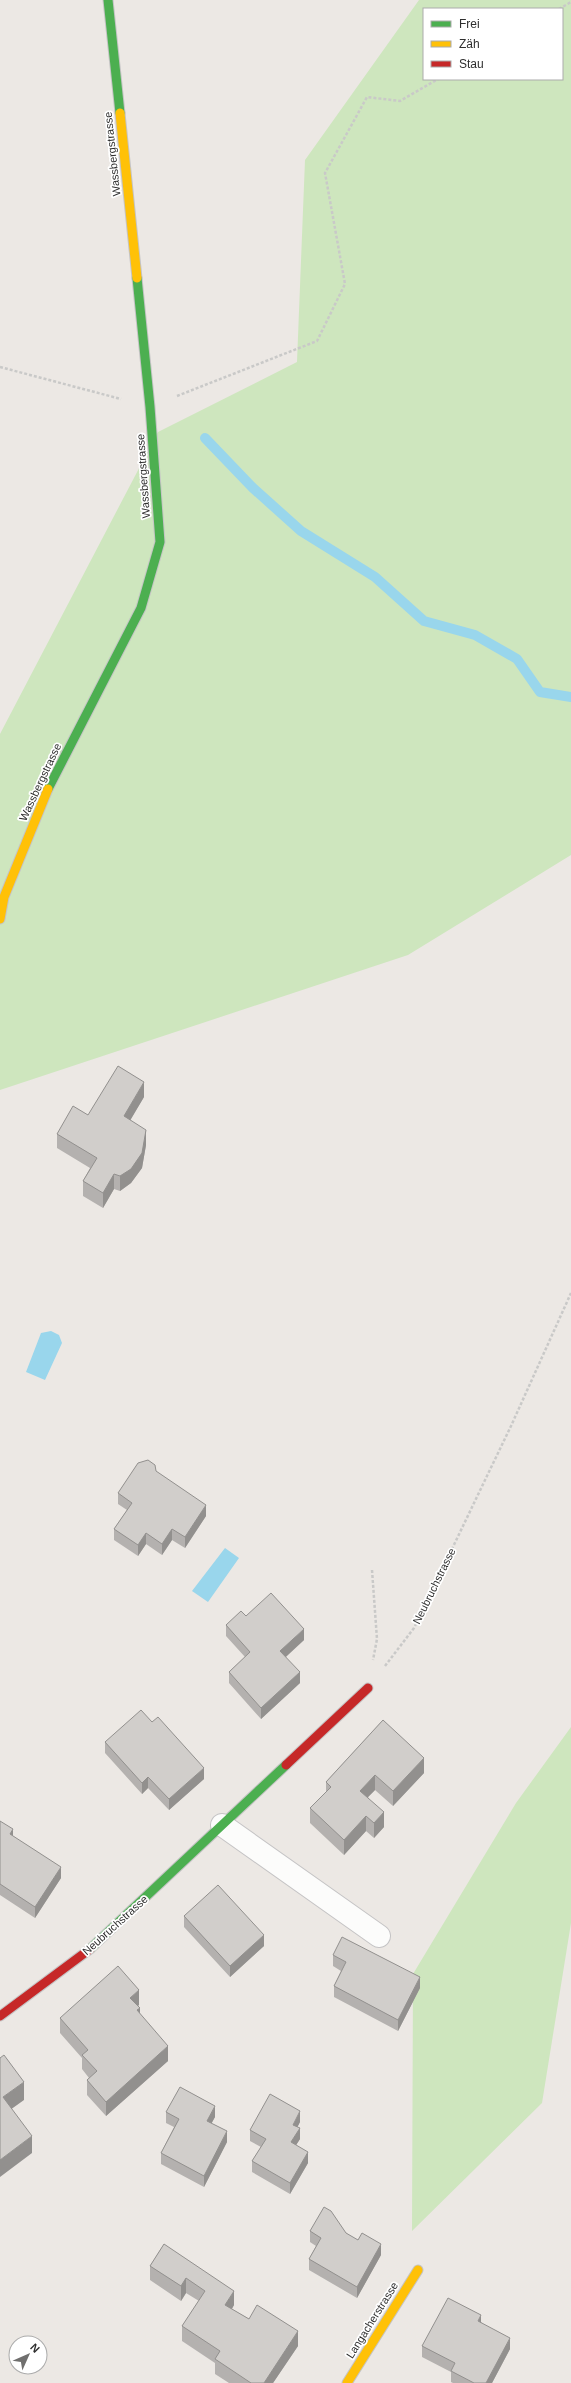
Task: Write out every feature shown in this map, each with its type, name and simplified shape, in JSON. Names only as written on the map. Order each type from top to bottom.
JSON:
[{"type":"street","name":"Wassbergstrasse","points":[[0,919],[4,897],[41,802],[141,608],[160,542],[150,407],[108,0]]},
{"type":"street","name":"Neubruchstrasse","points":[[0,2016],[98,1943],[368,1688]]},
{"type":"street","points":[[222,1825],[379,1936]]},
{"type":"street","name":"Langacherstrasse","points":[[347,2383],[418,2270]]},
{"type":"path","points":[[561,8],[571,2]]},
{"type":"path","points":[[0,367],[150,407],[317,341],[345,284],[324,173],[368,97],[400,101],[436,80]]},
{"type":"path","name":"Neubruchstrasse","points":[[368,1688],[414,1628],[511,1426],[571,1293]]},
{"type":"path","points":[[368,1688],[377,1639],[372,1570]]},
{"type":"green space","points":[[419,0],[571,0],[571,855],[408,955],[0,1090],[0,734],[158,432],[297,362],[305,160]]},
{"type":"green space","points":[[571,1727],[571,1923],[542,2103],[412,2231],[413,1974],[516,1803]]},
{"type":"water","points":[[51,1331],[59,1335],[62,1343],[45,1380],[26,1372],[41,1333]]},
{"type":"water","points":[[225,1548],[239,1558],[208,1602],[192,1591]]},
{"type":"building","points":[[118,1066],[144,1082],[124,1116],[146,1130],[142,1153],[131,1169],[120,1176],[114,1174],[103,1193],[83,1181],[97,1158],[57,1134],[73,1106],[88,1115]]},
{"type":"building","points":[[148,1460],[155,1465],[156,1471],[206,1505],[185,1537],[172,1529],[162,1544],[146,1533],[138,1545],[114,1529],[132,1503],[118,1493],[138,1463]]},
{"type":"building","points":[[271,1593],[304,1629],[280,1651],[300,1672],[261,1708],[229,1672],[250,1652],[226,1625],[241,1611],[246,1616]]},
{"type":"building","points":[[141,1710],[152,1722],[158,1717],[204,1768],[169,1799],[148,1777],[142,1783],[105,1742]]},
{"type":"building","points":[[383,1720],[424,1758],[393,1791],[375,1775],[360,1791],[384,1812],[374,1823],[366,1816],[344,1840],[310,1808],[331,1787],[326,1782]]},
{"type":"building","points":[[0,1821],[13,1829],[10,1834],[61,1867],[35,1907],[0,1884]]},
{"type":"building","points":[[218,1885],[264,1935],[230,1966],[184,1916]]},
{"type":"building","points":[[342,1937],[420,1977],[398,2020],[334,1986],[346,1962],[333,1955]]},
{"type":"building","points":[[118,1966],[139,1990],[130,1998],[140,2008],[137,2010],[168,2046],[106,2102],[87,2080],[97,2071],[82,2055],[88,2050],[60,2018]]},
{"type":"building","points":[[4,2055],[24,2082],[3,2097],[32,2136],[0,2160],[0,2058]]},
{"type":"building","points":[[180,2087],[215,2106],[207,2121],[227,2131],[204,2176],[161,2153],[179,2119],[166,2112]]},
{"type":"building","points":[[270,2094],[300,2111],[293,2125],[300,2128],[291,2142],[308,2152],[290,2183],[252,2161],[266,2139],[250,2130]]},
{"type":"building","points":[[324,2207],[331,2211],[346,2233],[358,2240],[362,2233],[381,2244],[357,2287],[309,2259],[321,2238],[310,2231]]},
{"type":"building","points":[[164,2244],[234,2291],[225,2305],[249,2319],[257,2305],[298,2331],[264,2383],[251,2383],[215,2359],[220,2351],[182,2326],[205,2291],[186,2278],[181,2286],[150,2266]]},
{"type":"building","points":[[448,2298],[481,2315],[478,2321],[510,2338],[486,2383],[474,2383],[451,2371],[455,2363],[422,2346]]},
{"type":"waterway","points":[[205,438],[253,488],[301,531],[375,577],[424,621],[475,635],[517,659],[540,692],[571,697]]},
{"type":"traffic: fast","points":[[108,0],[120,113]]},
{"type":"traffic: fast","points":[[48,789],[141,608],[160,542],[150,407],[137,278]]},
{"type":"traffic: fast","points":[[90,1949],[286,1765]]},
{"type":"traffic: slow","points":[[120,113],[137,278]]},
{"type":"traffic: slow","points":[[0,919],[4,897],[48,789]]},
{"type":"traffic: slow","points":[[347,2383],[418,2270]]},
{"type":"traffic: jam","points":[[286,1765],[368,1688]]},
{"type":"traffic: jam","points":[[0,2016],[90,1949]]}]
